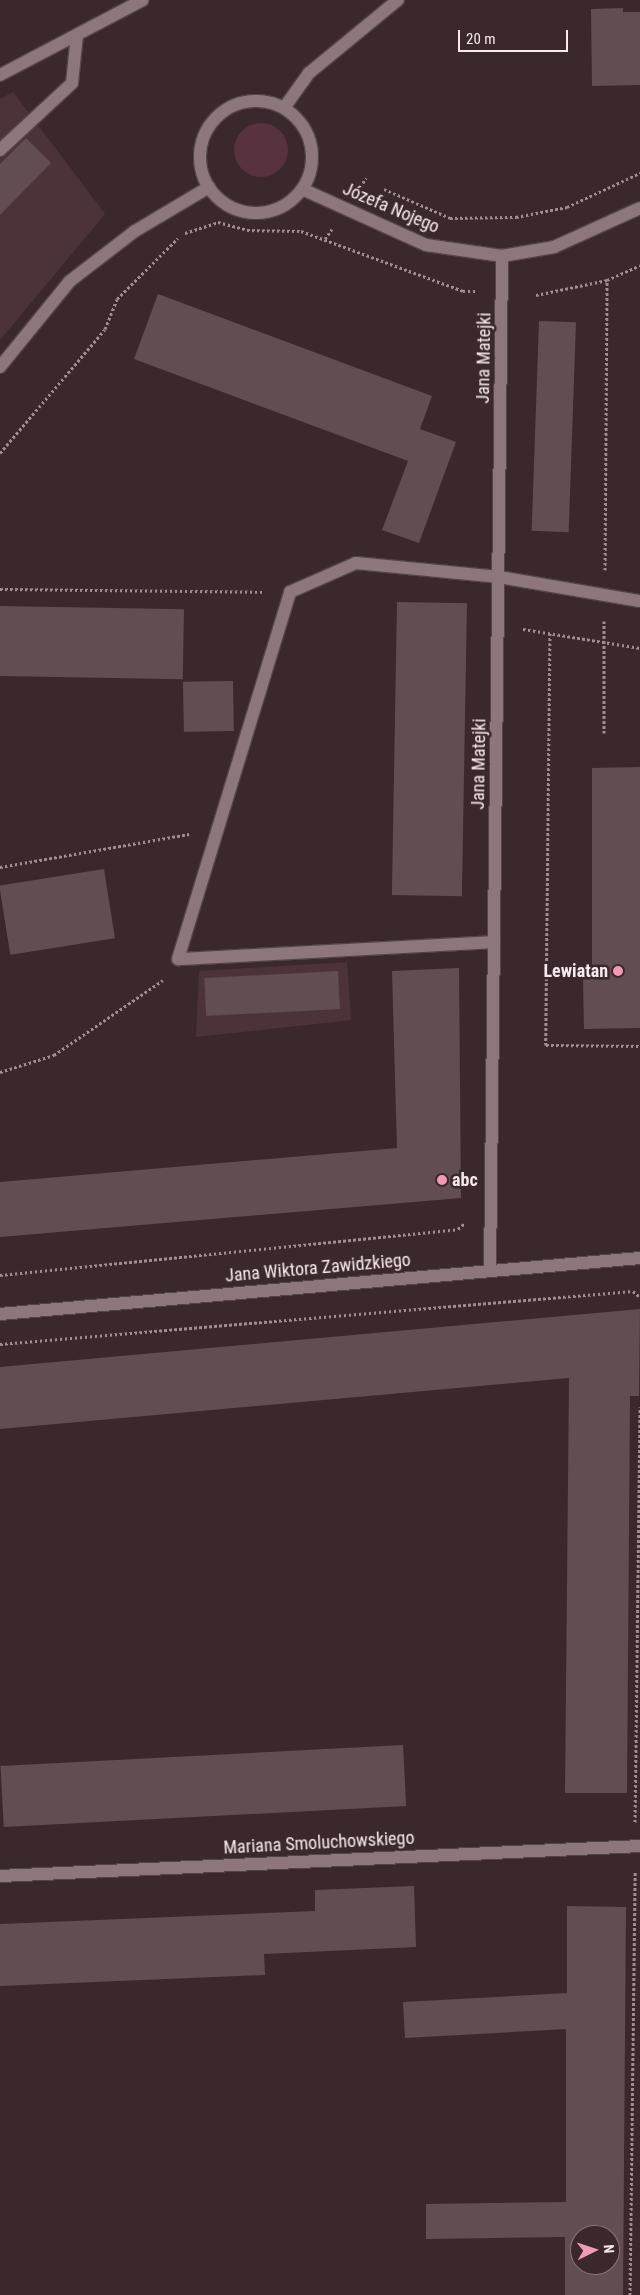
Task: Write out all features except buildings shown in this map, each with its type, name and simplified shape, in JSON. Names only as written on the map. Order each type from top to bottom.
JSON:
[{"type":"street","points":[[0,75],[143,0]]},
{"type":"street","points":[[284,108],[309,74],[398,0]]},
{"type":"street","points":[[0,150],[72,83],[77,35]]},
{"type":"street","points":[[248,101],[266,101],[284,108],[308,135],[310,172],[302,189],[273,210],[255,213],[221,201],[209,187],[202,170],[200,152],[215,118],[230,107],[248,101]]},
{"type":"street","points":[[0,367],[70,280],[135,231],[209,187]]},
{"type":"street","name":"Józefa Nojego","points":[[302,189],[426,245],[502,256],[554,247],[640,208]]},
{"type":"street","name":"Jana Matejki","points":[[490,1271],[502,256]]},
{"type":"street","points":[[494,942],[178,959],[290,592],[356,563],[499,577],[640,601]]},
{"type":"street","name":"Jana Wiktora Zawidzkiego","points":[[0,1314],[640,1258]]},
{"type":"street","name":"Mariana Smoluchowskiego","points":[[0,1876],[640,1846]]},
{"type":"path","points":[[384,189],[450,218],[516,217],[567,207],[640,173]]},
{"type":"path","points":[[0,452],[105,329],[117,299],[180,235],[218,222],[247,230],[301,231],[463,291],[476,291]]},
{"type":"path","points":[[536,295],[607,280],[640,265]]},
{"type":"path","points":[[604,733],[607,280]]},
{"type":"path","points":[[0,589],[290,592]]},
{"type":"path","points":[[498,625],[640,648]]},
{"type":"path","points":[[550,633],[546,1045],[640,1046]]},
{"type":"path","points":[[0,867],[217,829]]},
{"type":"path","points":[[0,1072],[54,1055],[163,980],[178,959]]},
{"type":"path","points":[[0,1275],[458,1229],[490,1198]]},
{"type":"path","points":[[0,1344],[633,1291],[640,1297]]},
{"type":"shaded area","points":[[13,92],[105,214],[0,340],[0,99]]},
{"type":"shaded area","points":[[261,123],[271,125],[280,131],[286,140],[288,150],[286,160],[280,169],[271,175],[261,177],[251,175],[242,169],[236,160],[234,150],[236,140],[242,131],[251,125]]},
{"type":"shaded area","points":[[347,962],[351,1020],[196,1037],[199,971]]},
{"type":"place","name":"Lewiatan","points":[[618,971]]},
{"type":"place","name":"abc","points":[[442,1180]]}]
